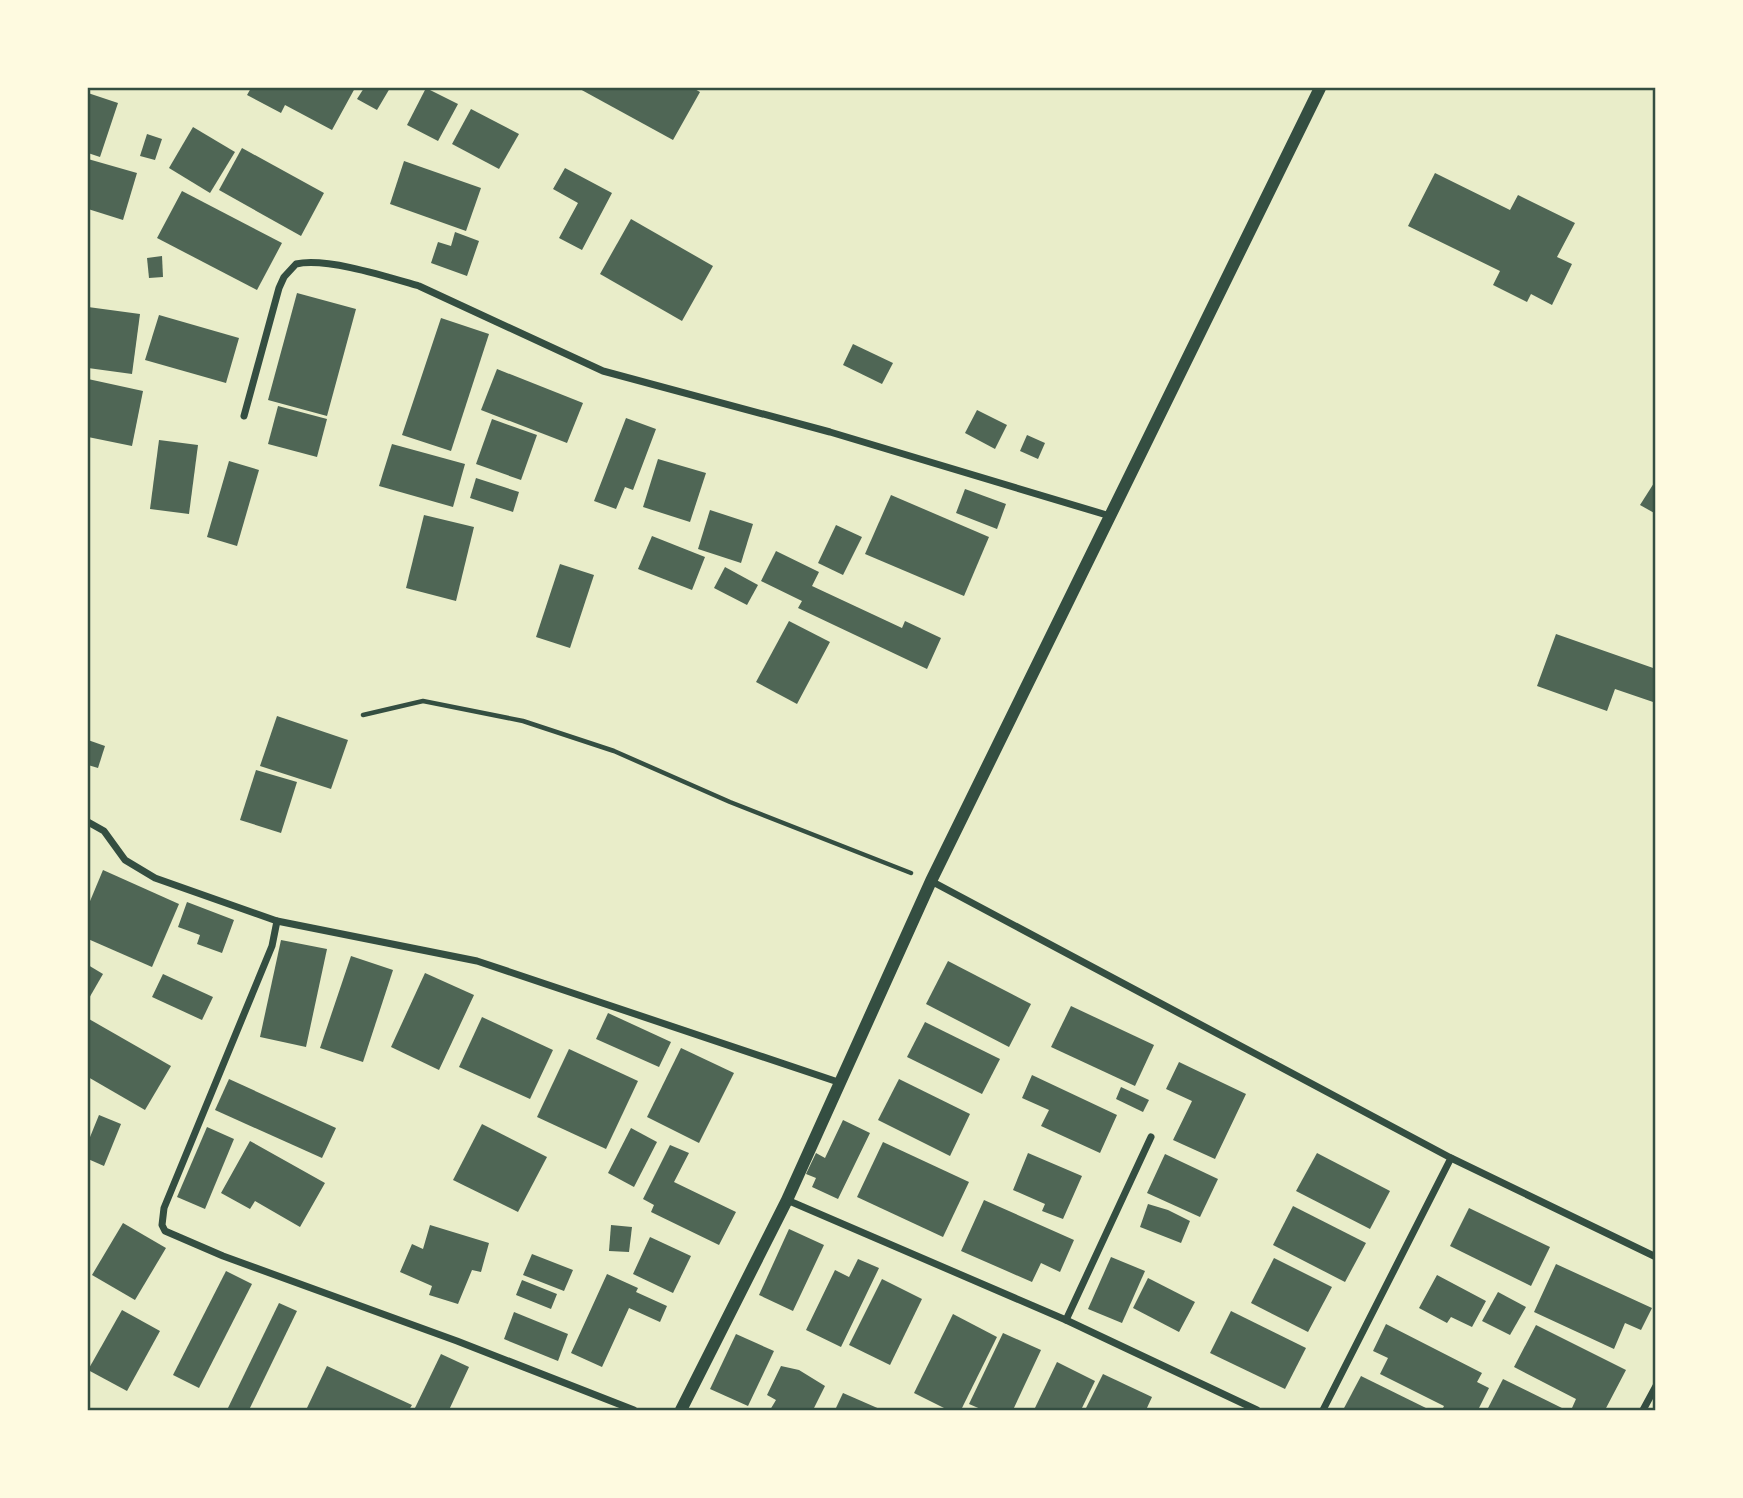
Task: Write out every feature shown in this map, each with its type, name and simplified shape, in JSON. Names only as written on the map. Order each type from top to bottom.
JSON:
[{"type":"street","points":[[681,1410],[787,1200],[931,881],[1320,88]]},
{"type":"street","points":[[244,416],[284,276],[296,264],[317,262],[419,286],[603,371],[830,432],[1110,516]]},
{"type":"street","points":[[88,822],[104,831],[125,859],[155,878],[277,921],[477,961],[841,1083]]},
{"type":"street","points":[[931,881],[1451,1158],[1656,1257]]},
{"type":"street","points":[[277,921],[272,946],[164,1208],[162,1225],[166,1231],[223,1256],[457,1340],[634,1410]]},
{"type":"street","points":[[1066,1320],[1151,1137]]},
{"type":"street","points":[[1323,1410],[1451,1158]]},
{"type":"street","points":[[787,1200],[1066,1320],[1257,1410]]},
{"type":"street","points":[[1643,1410],[1656,1386]]},
{"type":"path","points":[[363,715],[423,701],[523,722],[614,751],[730,802],[931,881]]},
{"type":"building","points":[[251,88],[355,88],[332,130],[285,105],[281,113],[247,95]]},
{"type":"building","points":[[364,88],[390,88],[377,110],[357,99]]},
{"type":"building","points":[[426,88],[458,104],[438,141],[407,125]]},
{"type":"building","points":[[578,88],[693,88],[700,92],[673,140]]},
{"type":"building","points":[[88,93],[118,103],[100,157],[88,153]]},
{"type":"building","points":[[471,109],[519,134],[499,169],[452,144]]},
{"type":"building","points":[[193,127],[235,152],[210,193],[169,168]]},
{"type":"building","points":[[147,134],[162,139],[155,160],[140,156]]},
{"type":"building","points":[[242,148],[324,193],[301,236],[219,190]]},
{"type":"building","points":[[88,159],[137,173],[123,220],[88,209]]},
{"type":"building","points":[[404,161],[481,188],[466,231],[390,204]]},
{"type":"building","points":[[565,168],[612,193],[582,250],[559,238],[578,203],[553,189]]},
{"type":"building","points":[[1435,173],[1510,210],[1518,195],[1575,223],[1557,257],[1572,264],[1552,305],[1531,294],[1527,302],[1493,285],[1500,271],[1408,226]]},
{"type":"building","points":[[182,191],[282,243],[257,290],[157,238]]},
{"type":"building","points":[[631,219],[713,266],[682,321],[600,274]]},
{"type":"building","points":[[455,232],[479,241],[467,276],[431,263],[438,242],[451,246]]},
{"type":"building","points":[[162,256],[163,277],[149,278],[147,258]]},
{"type":"building","points":[[297,293],[356,309],[327,416],[268,400]]},
{"type":"building","points":[[88,307],[140,314],[132,374],[88,368]]},
{"type":"building","points":[[159,315],[239,338],[226,383],[145,360]]},
{"type":"building","points":[[441,318],[489,334],[451,451],[402,435]]},
{"type":"building","points":[[853,344],[893,363],[882,384],[843,365]]},
{"type":"building","points":[[497,369],[583,403],[567,443],[481,410]]},
{"type":"building","points":[[88,379],[143,391],[132,446],[88,437]]},
{"type":"building","points":[[278,406],[327,419],[317,457],[268,444]]},
{"type":"building","points":[[977,410],[1007,425],[995,449],[965,433]]},
{"type":"building","points":[[626,418],[656,429],[633,490],[625,487],[616,509],[594,501]]},
{"type":"building","points":[[492,419],[537,435],[521,480],[476,464]]},
{"type":"building","points":[[1027,435],[1045,443],[1038,459],[1020,451]]},
{"type":"building","points":[[159,440],[198,445],[189,514],[150,509]]},
{"type":"building","points":[[392,444],[465,464],[453,507],[379,486]]},
{"type":"building","points":[[658,459],[706,473],[690,522],[643,507]]},
{"type":"building","points":[[229,461],[259,470],[237,546],[207,537]]},
{"type":"building","points":[[476,478],[519,492],[513,512],[470,498]]},
{"type":"building","points":[[1654,483],[1656,484],[1656,514],[1640,505]]},
{"type":"building","points":[[965,489],[1006,504],[997,529],[956,513]]},
{"type":"building","points":[[891,495],[989,537],[964,596],[865,554]]},
{"type":"building","points":[[710,510],[753,524],[741,563],[698,549]]},
{"type":"building","points":[[424,515],[474,527],[456,601],[406,588]]},
{"type":"building","points":[[836,525],[862,537],[843,575],[818,563]]},
{"type":"building","points":[[652,536],[705,557],[692,590],[638,569]]},
{"type":"building","points":[[776,551],[819,572],[812,586],[902,628],[905,621],[941,638],[927,669],[798,608],[802,601],[761,581]]},
{"type":"building","points":[[560,564],[594,575],[570,648],[536,637]]},
{"type":"building","points":[[725,567],[758,585],[747,605],[714,588]]},
{"type":"building","points":[[789,621],[830,642],[797,704],[756,682]]},
{"type":"building","points":[[1556,634],[1656,669],[1656,703],[1615,689],[1607,711],[1537,686]]},
{"type":"building","points":[[277,716],[348,740],[331,789],[260,766]]},
{"type":"building","points":[[88,740],[105,746],[98,768],[88,765]]},
{"type":"building","points":[[256,770],[297,782],[281,833],[240,820]]},
{"type":"building","points":[[103,870],[179,904],[152,967],[88,939],[88,906]]},
{"type":"building","points":[[187,902],[234,920],[222,953],[197,944],[200,935],[178,927]]},
{"type":"building","points":[[281,940],[327,949],[306,1047],[260,1037]]},
{"type":"building","points":[[351,956],[393,970],[363,1062],[320,1048]]},
{"type":"building","points":[[948,961],[1031,1004],[1009,1047],[926,1004]]},
{"type":"building","points":[[88,965],[103,974],[88,1000]]},
{"type":"building","points":[[425,973],[474,995],[439,1070],[391,1047]]},
{"type":"building","points":[[163,974],[213,997],[202,1020],[152,997]]},
{"type":"building","points":[[1071,1006],[1154,1045],[1135,1086],[1051,1047]]},
{"type":"building","points":[[608,1013],[671,1042],[659,1067],[596,1039]]},
{"type":"building","points":[[482,1017],[553,1050],[530,1099],[459,1067]]},
{"type":"building","points":[[89,1019],[171,1066],[145,1110],[88,1077]]},
{"type":"building","points":[[925,1022],[1000,1059],[982,1094],[907,1057]]},
{"type":"building","points":[[681,1048],[734,1073],[699,1143],[647,1117]]},
{"type":"building","points":[[569,1049],[638,1081],[606,1149],[537,1117]]},
{"type":"building","points":[[1179,1062],[1246,1094],[1215,1159],[1173,1140],[1192,1101],[1166,1089]]},
{"type":"building","points":[[1032,1075],[1117,1115],[1100,1153],[1041,1126],[1049,1110],[1022,1098]]},
{"type":"building","points":[[229,1079],[336,1128],[322,1158],[215,1110]]},
{"type":"building","points":[[899,1079],[970,1114],[950,1156],[878,1120]]},
{"type":"building","points":[[1121,1087],[1149,1100],[1143,1112],[1116,1099]]},
{"type":"building","points":[[99,1115],[121,1124],[104,1166],[88,1159],[88,1142]]},
{"type":"building","points":[[843,1120],[870,1133],[838,1199],[812,1187],[816,1178],[806,1174],[816,1153],[825,1158]]},
{"type":"building","points":[[482,1124],[547,1157],[518,1212],[453,1180]]},
{"type":"building","points":[[207,1127],[234,1139],[205,1209],[177,1197]]},
{"type":"building","points":[[631,1128],[657,1142],[634,1187],[608,1173]]},
{"type":"building","points":[[250,1141],[325,1183],[300,1227],[255,1201],[250,1209],[221,1193]]},
{"type":"building","points":[[883,1142],[969,1182],[943,1237],[857,1197]]},
{"type":"building","points":[[670,1145],[689,1153],[674,1182],[736,1212],[719,1245],[651,1212],[654,1205],[643,1199]]},
{"type":"building","points":[[1028,1153],[1082,1176],[1063,1219],[1042,1211],[1045,1204],[1013,1190]]},
{"type":"building","points":[[1317,1153],[1390,1191],[1370,1229],[1296,1191]]},
{"type":"building","points":[[1165,1154],[1218,1179],[1200,1217],[1147,1193]]},
{"type":"building","points":[[984,1200],[1074,1240],[1060,1272],[1041,1263],[1032,1282],[961,1251]]},
{"type":"building","points":[[1148,1204],[1190,1221],[1181,1243],[1140,1227]]},
{"type":"building","points":[[1293,1206],[1366,1243],[1345,1282],[1273,1245]]},
{"type":"building","points":[[1469,1208],[1550,1247],[1531,1286],[1450,1246]]},
{"type":"building","points":[[123,1223],[166,1248],[135,1300],[92,1275]]},
{"type":"building","points":[[430,1225],[489,1243],[481,1272],[472,1270],[458,1304],[429,1295],[432,1286],[400,1272],[412,1244],[423,1249]]},
{"type":"building","points":[[611,1225],[632,1227],[629,1252],[609,1251]]},
{"type":"building","points":[[789,1229],[824,1245],[793,1311],[759,1295]]},
{"type":"building","points":[[650,1237],[691,1256],[673,1293],[633,1274]]},
{"type":"building","points":[[532,1254],[573,1270],[564,1291],[523,1275]]},
{"type":"building","points":[[1111,1257],[1145,1271],[1122,1323],[1088,1309]]},
{"type":"building","points":[[1274,1258],[1332,1287],[1308,1332],[1251,1303]]},
{"type":"building","points":[[858,1259],[879,1268],[841,1347],[806,1330],[835,1270],[849,1277]]},
{"type":"building","points":[[1556,1264],[1652,1308],[1641,1330],[1625,1323],[1614,1349],[1534,1312]]},
{"type":"building","points":[[226,1271],[252,1284],[199,1388],[173,1375]]},
{"type":"building","points":[[607,1274],[638,1288],[636,1292],[667,1306],[660,1322],[629,1308],[602,1367],[571,1353]]},
{"type":"building","points":[[1437,1275],[1486,1301],[1472,1327],[1451,1317],[1447,1323],[1419,1308]]},
{"type":"building","points":[[1148,1278],[1195,1302],[1179,1332],[1133,1308]]},
{"type":"building","points":[[882,1279],[922,1299],[890,1365],[849,1345]]},
{"type":"building","points":[[522,1280],[557,1294],[551,1309],[516,1295]]},
{"type":"building","points":[[1498,1292],[1526,1307],[1510,1335],[1482,1321]]},
{"type":"building","points":[[279,1303],[297,1311],[249,1410],[227,1410]]},
{"type":"building","points":[[122,1310],[160,1331],[127,1391],[88,1370]]},
{"type":"building","points":[[1231,1311],[1306,1348],[1285,1389],[1210,1353]]},
{"type":"building","points":[[514,1312],[568,1334],[558,1361],[504,1339]]},
{"type":"building","points":[[953,1314],[997,1337],[961,1410],[948,1410],[914,1393]]},
{"type":"building","points":[[1386,1324],[1482,1373],[1477,1382],[1489,1388],[1478,1410],[1442,1410],[1444,1406],[1380,1374],[1388,1358],[1373,1351]]},
{"type":"building","points":[[1536,1325],[1626,1370],[1605,1410],[1572,1408],[1576,1399],[1514,1367]]},
{"type":"building","points":[[1003,1333],[1041,1350],[1013,1410],[983,1410],[969,1404]]},
{"type":"building","points":[[736,1334],[774,1351],[748,1406],[710,1389]]},
{"type":"building","points":[[441,1354],[469,1367],[449,1410],[414,1410]]},
{"type":"building","points":[[1057,1362],[1095,1381],[1081,1410],[1034,1410]]},
{"type":"building","points":[[327,1366],[412,1405],[409,1410],[306,1410]]},
{"type":"building","points":[[781,1366],[799,1370],[825,1386],[813,1410],[770,1410],[776,1400],[767,1395]]},
{"type":"building","points":[[1103,1374],[1152,1397],[1146,1410],[1085,1410]]},
{"type":"building","points":[[1361,1376],[1430,1410],[1343,1410]]},
{"type":"building","points":[[1503,1379],[1566,1410],[1487,1410]]},
{"type":"building","points":[[843,1393],[882,1410],[835,1410]]}]
